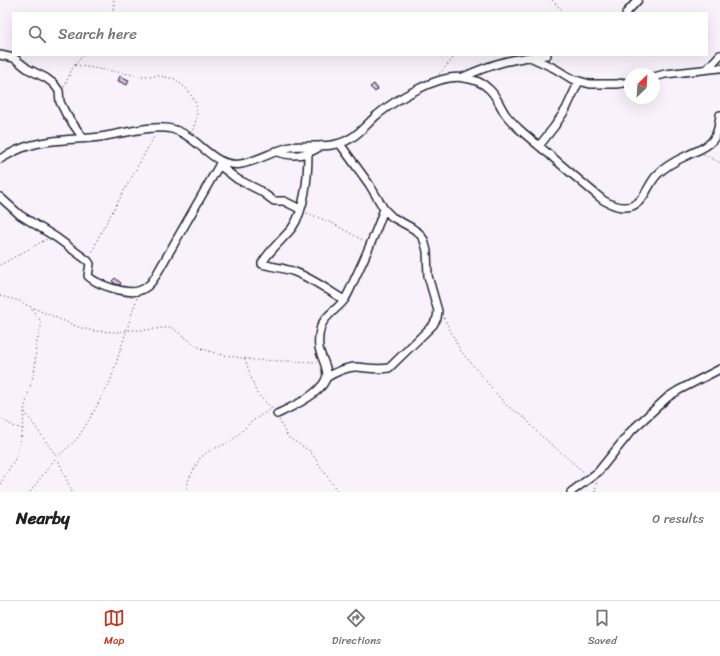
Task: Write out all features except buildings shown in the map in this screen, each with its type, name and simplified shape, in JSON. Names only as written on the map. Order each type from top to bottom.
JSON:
[{"type":"street","points":[[627,12],[638,0]]},
{"type":"street","points":[[0,55],[14,58],[28,69],[54,84],[59,91],[60,102],[66,114],[83,138]]},
{"type":"street","points":[[707,69],[720,55]]},
{"type":"street","points":[[220,163],[234,165],[244,163],[274,151],[291,147],[340,144],[359,132],[376,115],[432,82],[463,77],[499,63],[538,56]]},
{"type":"street","points":[[530,57],[554,68],[572,79],[579,81],[590,84],[624,83]]},
{"type":"street","points":[[660,75],[720,68]]},
{"type":"street","points":[[463,77],[482,84],[489,89],[506,115],[539,146],[603,200],[612,205],[621,207],[637,204],[656,176],[665,168],[708,146],[717,132],[720,115]]},
{"type":"street","points":[[539,146],[566,109],[579,81]]},
{"type":"street","points":[[0,160],[26,147],[58,141],[99,137],[159,127],[172,128],[190,138],[237,179],[258,190],[274,201],[284,201],[300,209]]},
{"type":"street","points":[[277,414],[313,393],[326,378],[333,373],[352,367],[375,369],[389,368],[433,325],[437,318],[438,311],[428,276],[427,252],[424,240],[419,233],[392,217],[384,209],[369,184],[340,144]]},
{"type":"street","points":[[274,151],[296,156],[308,154],[322,145]]},
{"type":"street","points":[[308,154],[305,189],[300,209],[292,227],[268,254],[262,264],[280,267],[296,272],[316,282],[344,300]]},
{"type":"street","points":[[0,198],[20,215],[54,236],[88,261],[90,264],[88,276],[96,282],[123,291],[138,291],[147,288],[155,277],[220,163]]},
{"type":"street","points":[[326,378],[324,363],[318,348],[318,337],[321,327],[325,318],[344,300],[370,246],[384,209]]},
{"type":"street","points":[[571,492],[598,472],[632,430],[668,396],[720,369]]},
{"type":"path","points":[[113,12],[114,0]]},
{"type":"path","points":[[552,0],[564,12]]},
{"type":"path","points":[[59,91],[64,86],[75,65],[82,56]]},
{"type":"path","points":[[432,82],[454,56]]},
{"type":"path","points":[[75,65],[142,76],[161,76],[175,79],[188,90],[196,103],[197,117],[190,138]]},
{"type":"path","points":[[88,261],[99,236],[159,127]]},
{"type":"path","points":[[698,150],[720,164]]},
{"type":"path","points":[[300,209],[355,235],[370,246]]},
{"type":"path","points":[[0,265],[54,236]]},
{"type":"path","points":[[30,492],[57,458],[77,439],[90,420],[110,382],[133,313],[138,291]]},
{"type":"path","points":[[0,296],[20,301],[31,308],[92,331],[118,332],[171,327],[196,346],[206,350],[245,358],[324,363]]},
{"type":"path","points":[[0,484],[16,457],[23,429],[24,410],[34,368],[36,345],[41,327],[40,320],[31,308]]},
{"type":"path","points":[[438,311],[446,321],[460,350],[506,405],[525,418],[538,433],[590,478]]},
{"type":"path","points":[[186,492],[189,479],[200,458],[230,442],[251,422],[272,408],[258,395],[252,385],[245,358]]},
{"type":"path","points":[[24,410],[57,458],[72,492]]},
{"type":"path","points":[[277,414],[289,438],[308,448],[338,492]]},
{"type":"path","points":[[0,418],[13,426],[23,429]]},
{"type":"path","points":[[596,492],[598,472]]}]
